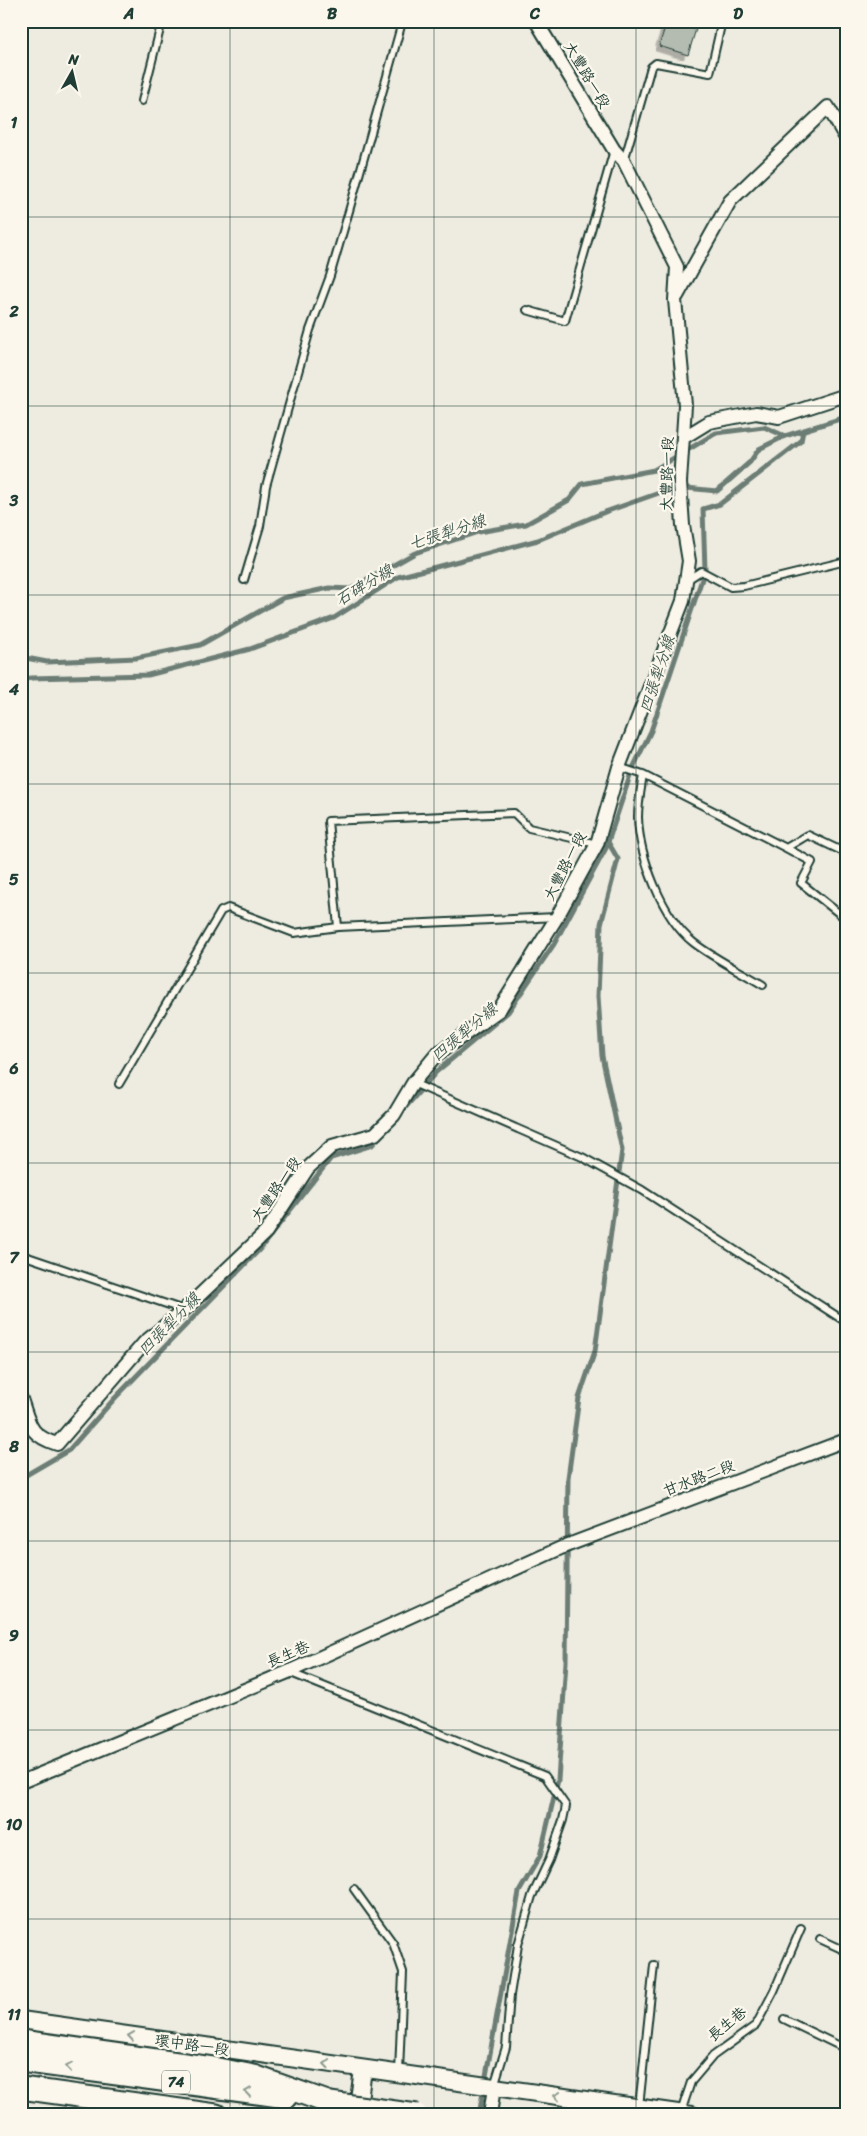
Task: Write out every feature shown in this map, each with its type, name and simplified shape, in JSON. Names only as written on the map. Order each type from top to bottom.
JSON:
[{"type":"highway","name":"74","points":[[21,2042],[213,2068],[254,2076],[330,2103]]},
{"type":"highway","name":"74","points":[[21,2060],[417,2115]]},
{"type":"highway","name":"74","points":[[21,2088],[216,2115]]},
{"type":"street","name":"大豐路一段","points":[[21,1399],[32,1430],[43,1440],[57,1444],[144,1343],[184,1310],[266,1232],[308,1168],[332,1146],[375,1134],[394,1115],[413,1083],[436,1055],[499,1010],[557,917],[597,844],[619,768],[683,601],[688,580],[689,561],[683,525],[680,482],[685,405],[675,300],[677,267],[624,161],[614,150],[537,22]]},
{"type":"street","points":[[675,300],[730,201],[828,107],[846,138]]},
{"type":"street","points":[[683,438],[709,422],[756,413],[779,417],[846,395]]},
{"type":"street","name":"甘水路二段","points":[[564,1547],[846,1440]]},
{"type":"street","name":"長生巷","points":[[21,1782],[288,1672],[564,1547]]},
{"type":"street","name":"環中路一段","points":[[21,2020],[687,2114]]},
{"type":"street","points":[[357,2115],[363,2069]]},
{"type":"street","points":[[490,2115],[494,2087]]},
{"type":"lane","points":[[142,102],[162,21]]},
{"type":"lane","points":[[244,580],[260,526],[266,486],[310,330],[330,276],[380,94],[404,21]]},
{"type":"lane","points":[[624,161],[651,66],[656,63],[710,74],[722,21]]},
{"type":"lane","points":[[527,310],[565,321],[614,150]]},
{"type":"lane","points":[[688,580],[701,571],[731,587],[744,586],[846,561]]},
{"type":"lane","points":[[619,768],[643,775],[812,862],[801,883],[846,919]]},
{"type":"lane","points":[[643,775],[638,816],[642,851],[656,888],[673,920],[694,942],[762,985]]},
{"type":"lane","points":[[338,927],[328,821],[514,813],[528,828],[597,844]]},
{"type":"lane","points":[[786,848],[808,835],[846,853]]},
{"type":"lane","points":[[119,1084],[221,910],[228,908],[294,933],[338,927],[557,917]]},
{"type":"lane","points":[[413,1083],[599,1166],[642,1190],[846,1322]]},
{"type":"lane","points":[[22,1255],[184,1310]]},
{"type":"lane","points":[[288,1672],[545,1776],[566,1806],[549,1860],[532,1896],[518,1945],[510,1995],[506,2047],[494,2087]]},
{"type":"lane","points":[[354,1888],[393,1942],[403,1972],[399,2073]]},
{"type":"lane","name":"長生巷","points":[[687,2114],[691,2082],[713,2056],[756,2025],[774,1991],[801,1928]]},
{"type":"lane","points":[[820,1939],[846,1951]]},
{"type":"lane","points":[[639,2108],[654,1965]]},
{"type":"lane","points":[[784,2019],[846,2049]]},
{"type":"building","points":[[667,21],[696,29],[688,55],[659,46]]},
{"type":"waterway","name":"石碑分線","points":[[21,680],[31,678],[148,675],[250,649],[334,618],[398,577],[538,540],[605,512],[676,487],[717,491],[750,462],[759,449],[785,436],[846,417]]},
{"type":"waterway","name":"七張犁分線","points":[[21,657],[47,662],[136,658],[200,645],[283,598],[329,588],[351,589],[415,553],[478,532],[526,524],[569,500],[582,484],[654,470],[716,433],[764,427],[785,436]]},
{"type":"waterway","name":"四張犁分線","points":[[404,1109],[436,1072],[508,1012],[554,944],[606,848],[632,770],[651,731],[705,570],[703,509],[720,504],[801,441],[803,431]]},
{"type":"waterway","points":[[479,2115],[519,1892],[540,1856],[558,1780],[566,1662],[568,1478],[579,1398],[595,1351],[622,1150],[602,1056],[598,996],[601,924],[618,859],[608,842]]},
{"type":"waterway","name":"四張犁分線","points":[[21,1478],[69,1450],[115,1398],[259,1250],[331,1158],[372,1145],[380,1136]]}]
